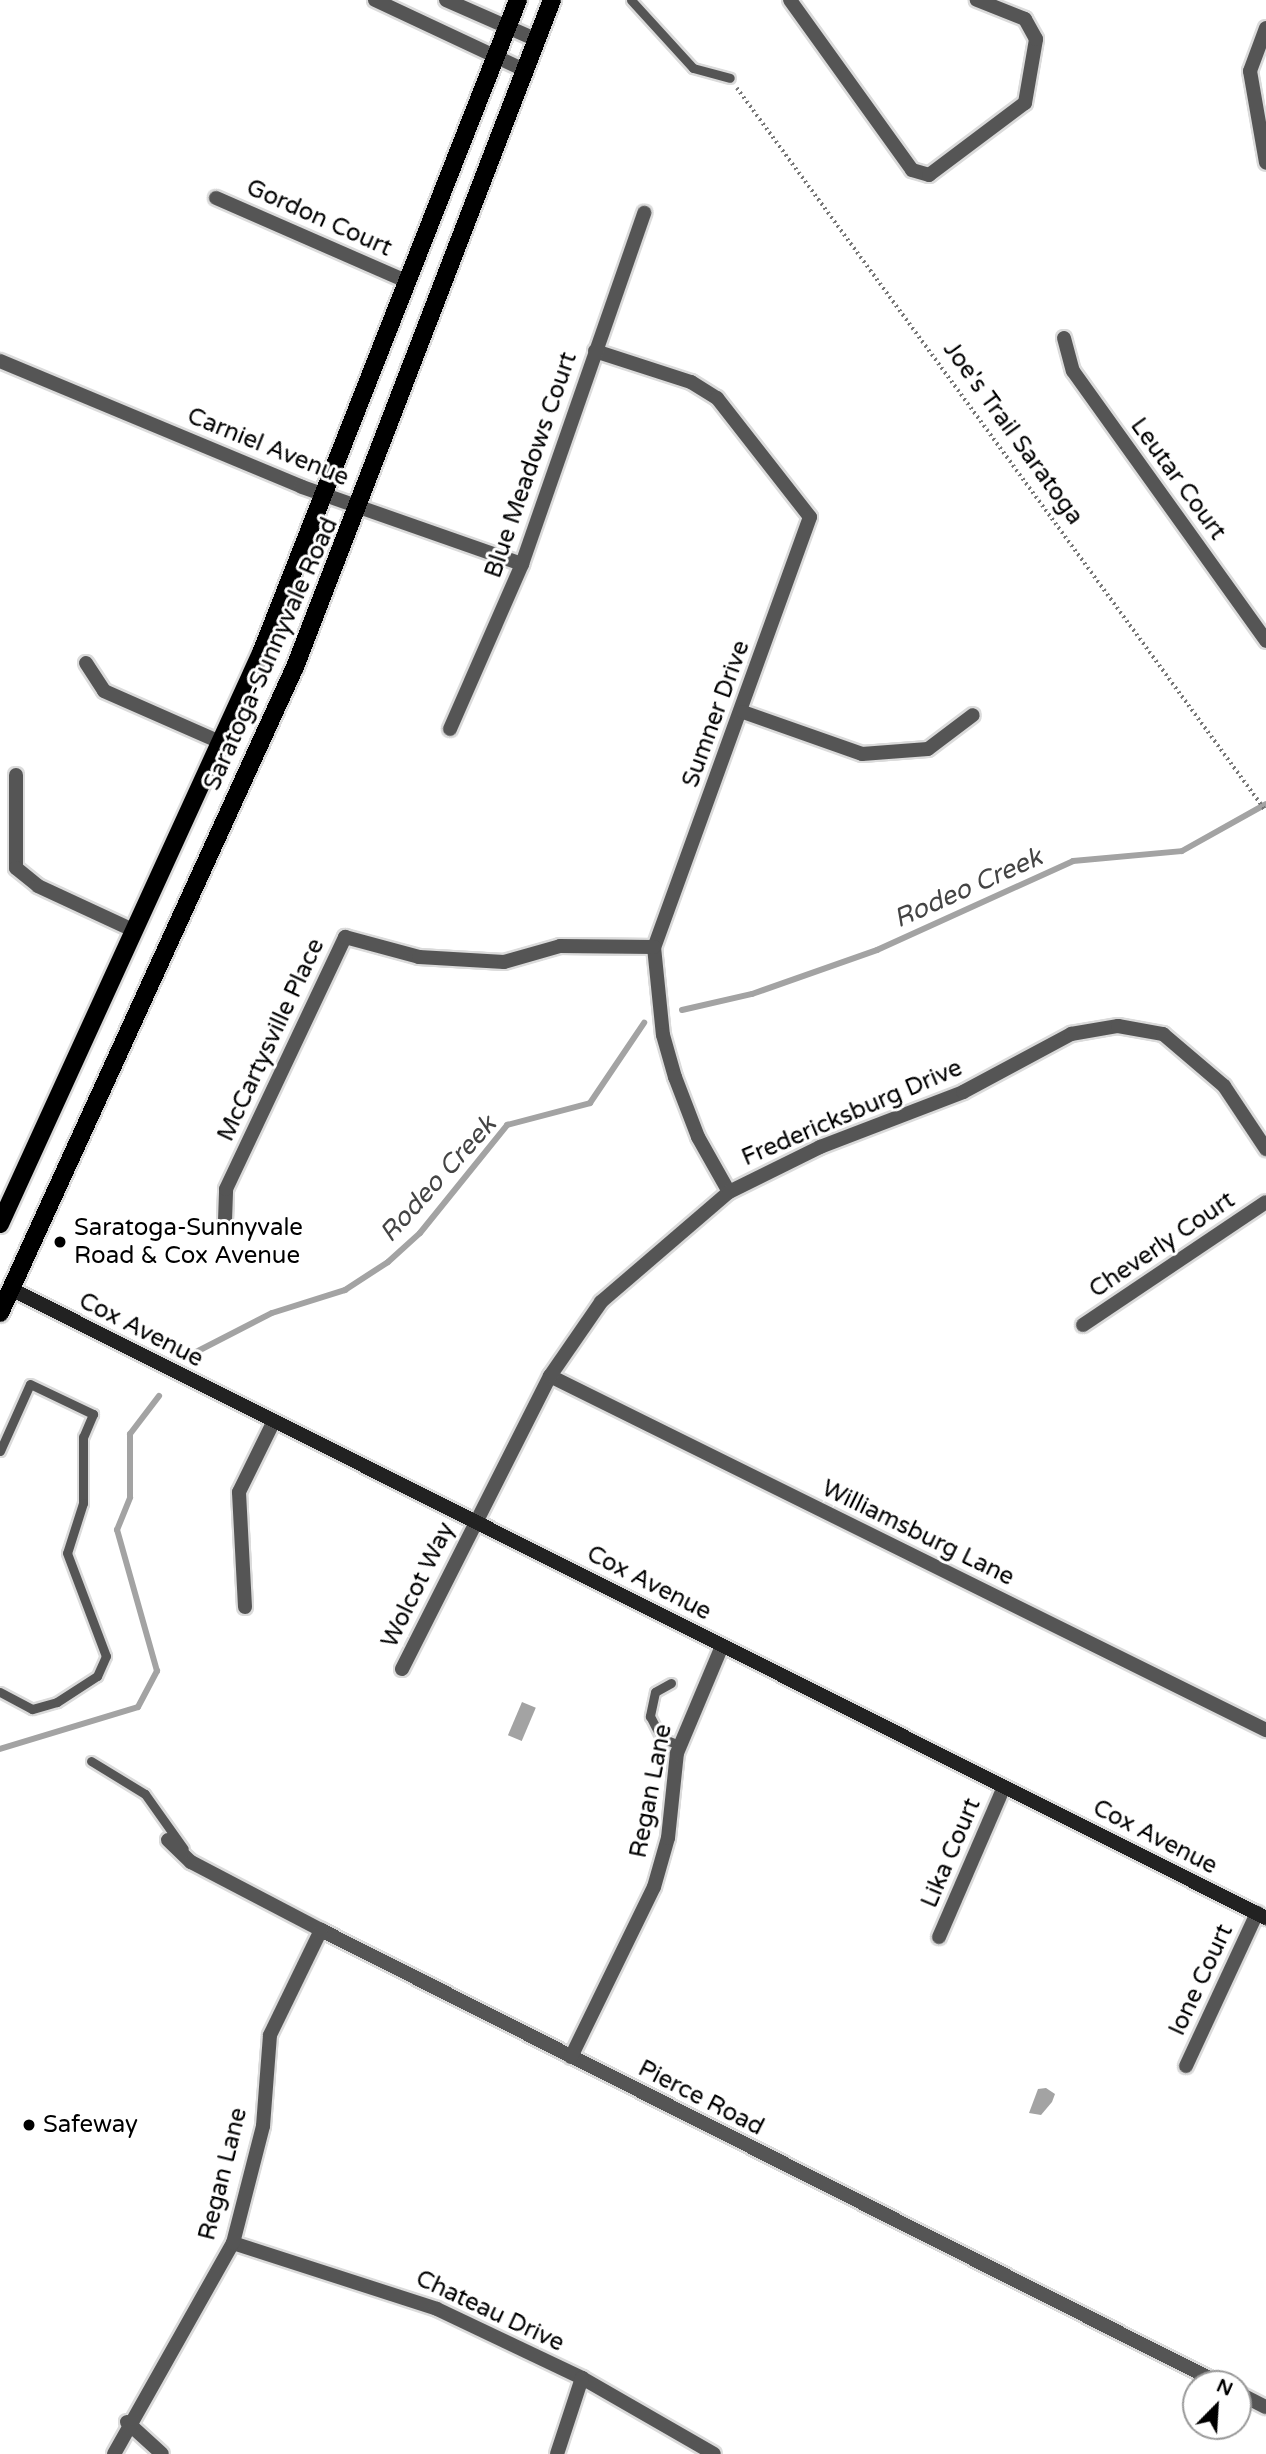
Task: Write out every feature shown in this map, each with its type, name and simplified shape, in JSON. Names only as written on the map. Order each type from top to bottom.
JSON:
[{"type":"main road","name":"Saratoga-Sunnyvale Road","points":[[0,1224],[220,742],[323,495],[404,280],[504,28],[518,0]]},
{"type":"main road","name":"Saratoga-Sunnyvale Road","points":[[0,1313],[5,1286],[295,667],[361,508],[522,69],[552,0]]},
{"type":"main road","name":"Cox Avenue","points":[[5,1286],[273,1423],[1261,1915]]},
{"type":"street","points":[[375,0],[522,69]]},
{"type":"street","points":[[446,0],[534,39]]},
{"type":"street","points":[[790,0],[912,170],[929,175],[1025,103],[1036,40],[1025,19],[977,0]]},
{"type":"street","points":[[1266,28],[1250,71],[1266,163]]},
{"type":"street","name":"Gordon Court","points":[[216,198],[404,280]]},
{"type":"street","name":"Blue Meadows Court","points":[[450,729],[522,564],[644,212]]},
{"type":"street","name":"Leutar Court","points":[[1064,338],[1073,371],[1266,641]]},
{"type":"street","name":"Sumner Drive","points":[[596,351],[691,382],[717,398],[810,517],[743,712],[654,947],[663,1035],[675,1077],[698,1137],[729,1192]]},
{"type":"street","name":"Carniel Avenue","points":[[0,361],[323,495],[522,564]]},
{"type":"street","points":[[86,663],[104,691],[220,742]]},
{"type":"street","points":[[743,712],[862,754],[928,749],[973,715]]},
{"type":"street","points":[[16,775],[16,868],[133,930]]},
{"type":"street","name":"McCartysville Place","points":[[225,1221],[226,1189],[345,937],[419,957],[504,962],[560,946],[654,947]]},
{"type":"street","name":"Fredericksburg Drive","points":[[474,1521],[550,1376],[601,1302],[729,1192],[820,1147],[963,1092],[1071,1034],[1118,1026],[1163,1034],[1224,1086],[1266,1149]]},
{"type":"street","name":"Cheverly Court","points":[[1083,1325],[1266,1202]]},
{"type":"street","name":"Williamsburg Lane","points":[[550,1376],[1266,1730]]},
{"type":"street","points":[[245,1606],[239,1492],[273,1423]]},
{"type":"street","name":"Wolcot Way","points":[[402,1669],[474,1521]]},
{"type":"street","name":"Regan Lane","points":[[571,2057],[654,1887],[668,1838],[680,1745],[722,1646]]},
{"type":"street","name":"Lika Court","points":[[939,1937],[1004,1787]]},
{"type":"street","name":"Pierce Road","points":[[169,1840],[191,1862],[321,1930],[1193,2370]]},
{"type":"street","name":"Ione Court","points":[[1186,2066],[1261,1915]]},
{"type":"street","name":"Regan Lane","points":[[114,2454],[127,2423],[233,2243],[263,2126],[270,2035],[321,1930]]},
{"type":"street","name":"Chateau Drive","points":[[233,2243],[425,2304],[582,2378],[714,2454]]},
{"type":"street","points":[[556,2454],[582,2378]]},
{"type":"street","points":[[127,2423],[162,2454]]},
{"type":"lane","points":[[631,0],[684,60],[730,78]]},
{"type":"lane","points":[[0,1451],[30,1384],[93,1414],[83,1437],[83,1503],[67,1553],[106,1657],[97,1676],[57,1702],[32,1709],[0,1692]]},
{"type":"lane","points":[[671,1682],[655,1692],[650,1716],[661,1738],[680,1745]]},
{"type":"lane","points":[[91,1761],[162,1811],[191,1862]]},
{"type":"path","name":"Joe's Trail Saratoga","points":[[730,78],[1266,811]]},
{"type":"shaded area","points":[[522,1702],[536,1708],[522,1741],[508,1735]]},
{"type":"shaded area","points":[[1046,2088],[1055,2094],[1052,2102],[1041,2115],[1029,2113],[1038,2089]]},
{"type":"waterway","name":"Rodeo Creek","points":[[682,1010],[752,994],[877,950],[1073,861],[1182,851],[1266,804]]},
{"type":"waterway","name":"Rodeo Creek","points":[[196,1352],[272,1313],[345,1290],[388,1262],[420,1233],[507,1125],[590,1103],[644,1023]]},
{"type":"waterway","name":"Rodeo Creek","points":[[0,1749],[138,1707],[157,1671],[117,1530],[130,1497],[130,1434],[159,1396]]},
{"type":"place","name":"Saratoga-Sunnyvale Road & Cox Avenue","points":[[60,1242]]},
{"type":"place","name":"Safeway","points":[[29,2125]]}]
